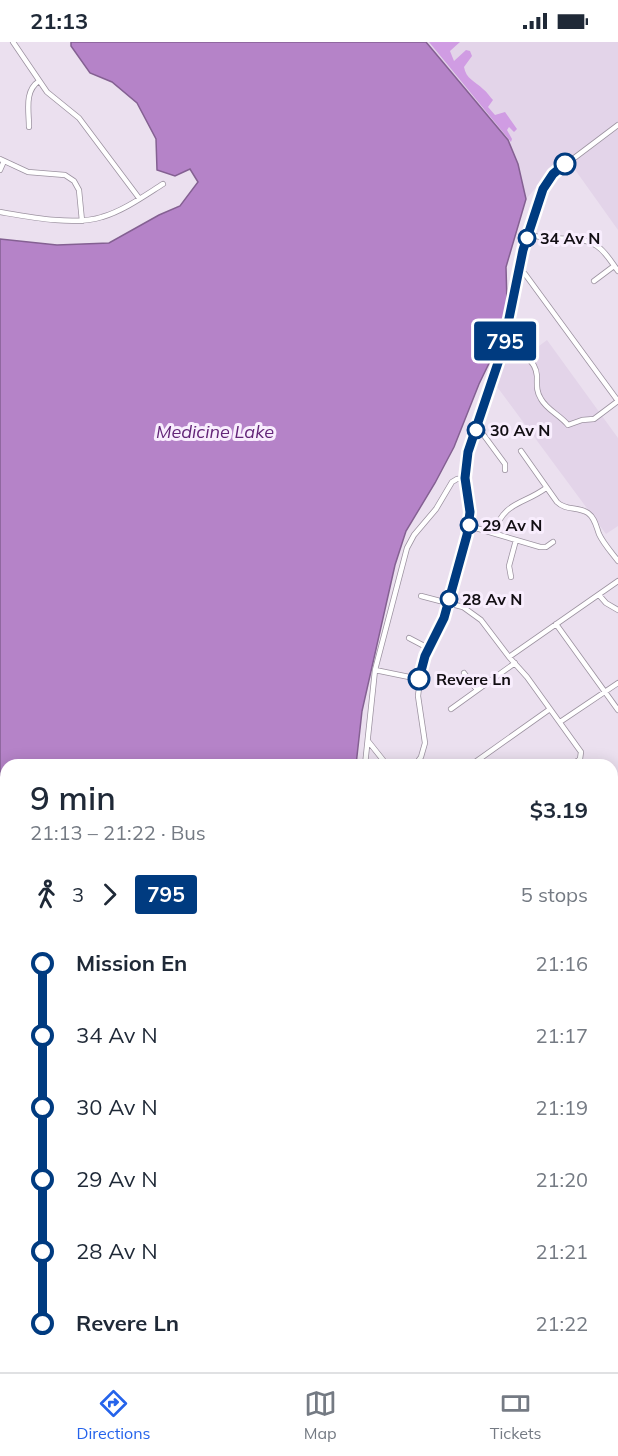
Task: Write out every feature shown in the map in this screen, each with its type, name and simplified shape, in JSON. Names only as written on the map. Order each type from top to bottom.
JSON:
[{"type":"street","points":[[13,42],[47,92],[79,118],[139,198]]},
{"type":"street","points":[[29,127],[29,93],[39,81]]},
{"type":"street","points":[[420,759],[425,743],[418,704],[419,679],[428,648],[439,629],[448,603],[469,526],[470,512],[465,478],[468,452],[503,348],[519,271],[540,194],[549,179],[567,163],[618,125]]},
{"type":"street","points":[[0,170],[2,160],[28,172],[60,174],[74,180],[79,190],[82,221]]},
{"type":"street","points":[[0,212],[82,221],[104,217],[164,184]]},
{"type":"street","points":[[528,234],[590,242],[602,250],[616,269],[594,281]]},
{"type":"street","points":[[503,348],[523,354],[529,359],[536,370],[537,391],[542,401],[557,412],[568,425],[594,419],[618,401],[525,274],[519,271]]},
{"type":"street","points":[[477,426],[506,464],[505,470]]},
{"type":"street","points":[[521,452],[560,506],[584,511],[590,515],[596,523],[600,537],[618,561]]},
{"type":"street","points":[[366,759],[375,670],[407,548],[436,509],[452,482],[465,478]]},
{"type":"street","points":[[494,533],[497,522],[507,510],[518,502],[536,496],[546,488]]},
{"type":"street","points":[[469,526],[543,548],[553,542]]},
{"type":"street","points":[[511,577],[509,566],[516,540]]},
{"type":"street","points":[[509,657],[618,581]]},
{"type":"street","points":[[599,595],[606,603],[618,610]]},
{"type":"street","points":[[421,596],[463,608],[476,615],[560,722],[581,752],[581,759]]},
{"type":"street","points":[[556,624],[618,710]]},
{"type":"street","points":[[409,638],[428,648]]},
{"type":"street","points":[[452,709],[515,663]]},
{"type":"street","points":[[375,670],[419,679]]},
{"type":"street","points":[[464,673],[477,690]]},
{"type":"street","points":[[560,722],[618,683]]},
{"type":"street","points":[[479,759],[550,709]]},
{"type":"street","points":[[367,741],[382,759]]},
{"type":"shaded area","points":[[428,42],[618,42],[618,122],[548,174],[526,199],[518,164]]},
{"type":"shaded area","points":[[429,42],[460,42],[450,51],[454,61],[466,50],[470,51],[472,56],[464,67],[465,71],[493,100],[488,107],[495,115],[505,112],[517,129],[514,132],[509,127],[507,130],[512,139],[511,142]]},
{"type":"shaded area","points":[[618,129],[618,230],[571,164]]},
{"type":"shaded area","points":[[511,326],[531,352],[547,340],[618,438],[618,526],[606,534],[495,384]]},
{"type":"water","name":"Medicine Lake","points":[[71,42],[426,42],[508,140],[518,164],[526,199],[506,267],[507,303],[495,351],[454,447],[406,531],[395,565],[362,711],[357,759],[0,759],[0,239],[57,245],[109,243],[180,206],[198,182],[190,169],[175,176],[157,170],[156,139],[137,103],[112,82],[90,73],[71,46]]},
{"type":"bus line","name":"795","points":[[419,679],[428,648],[444,618],[467,535],[470,512],[465,467],[503,348],[523,250],[540,194],[553,174],[565,164]]},
{"type":"place","name":"34 Av N","points":[[527,238]]},
{"type":"place","name":"30 Av N","points":[[476,430]]},
{"type":"place","name":"29 Av N","points":[[469,525]]},
{"type":"place","name":"28 Av N","points":[[449,599]]},
{"type":"place","name":"Revere Ln","points":[[419,679]]}]
